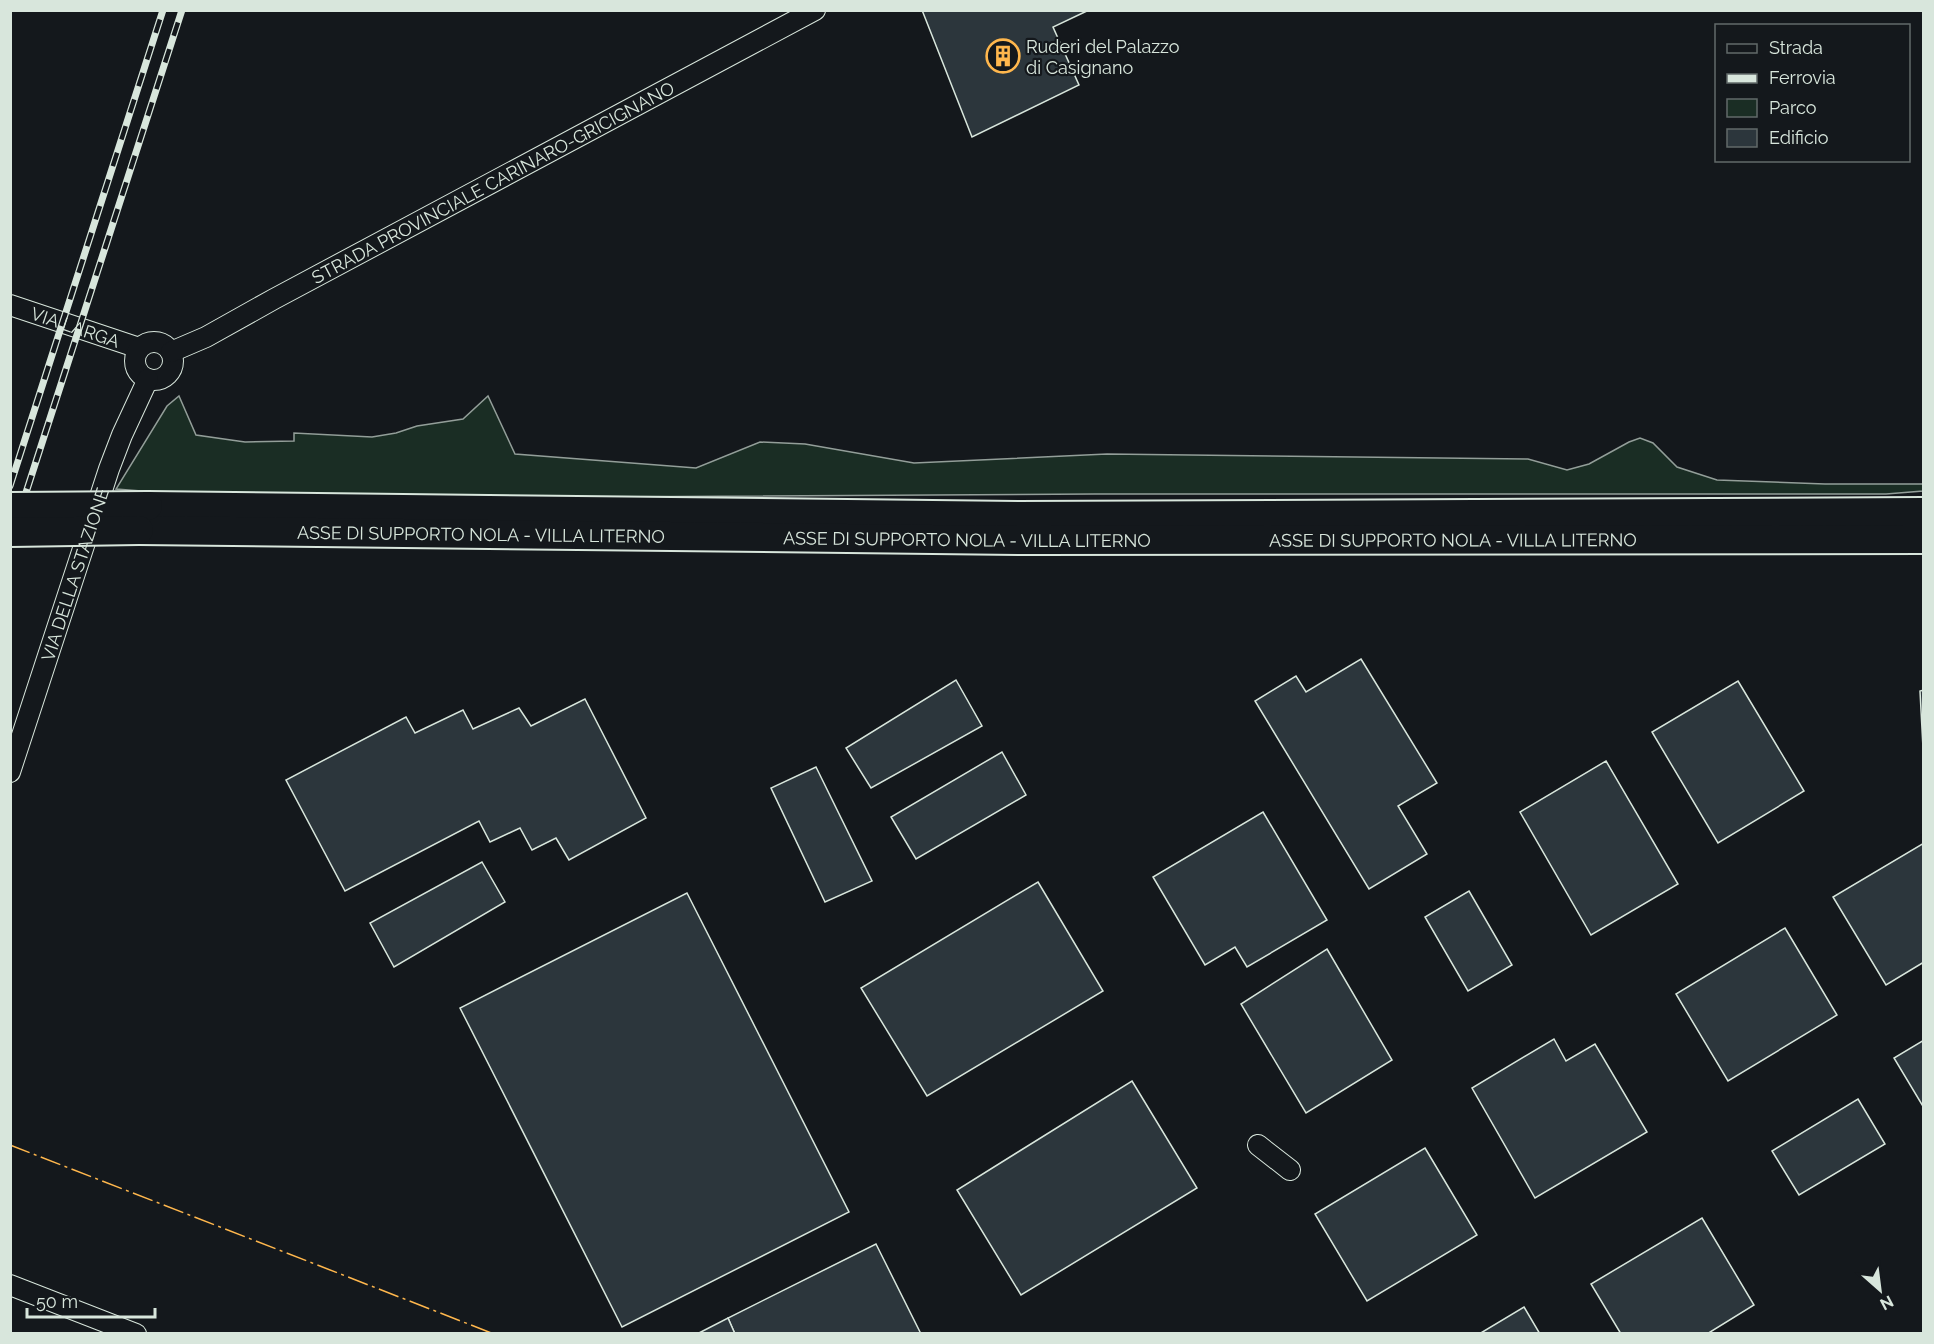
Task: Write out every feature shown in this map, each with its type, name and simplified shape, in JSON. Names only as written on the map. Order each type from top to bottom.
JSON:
[{"type":"highway","points":[[1823,513],[1923,497]]},
{"type":"highway","name":"ASSE DI SUPPORTO NOLA - VILLA LITERNO","points":[[10,507],[143,518],[1026,540],[1923,539]]},
{"type":"highway","name":"ASSE DI SUPPORTO NOLA - VILLA LITERNO","points":[[10,532],[143,518],[1923,512]]},
{"type":"street","name":"STRADA PROVINCIALE CARINARO-GRICIGNANO","points":[[171,352],[206,337],[815,10]]},
{"type":"street","name":"VIA LARGA","points":[[10,305],[140,348]]},
{"type":"street","name":"VIA LARGA","points":[[148,379],[138,372],[136,366],[135,360],[140,348],[144,344],[156,342],[171,352]]},
{"type":"street","points":[[148,379],[161,378],[171,370],[173,364],[171,352]]},
{"type":"street","name":"VIA DELLA STAZIONE","points":[[10,772],[108,469],[148,379]]},
{"type":"street","points":[[1258,1145],[1290,1170]]},
{"type":"street","points":[[10,1285],[136,1334]]},
{"type":"green space","points":[[179,396],[196,435],[245,442],[294,441],[294,433],[372,437],[396,433],[417,426],[463,419],[488,396],[515,454],[696,468],[760,442],[805,444],[914,463],[1107,454],[1528,459],[1567,470],[1589,464],[1640,438],[1653,443],[1677,467],[1717,480],[1825,484],[1924,484],[1923,491],[1886,494],[1095,494],[243,499],[116,489],[167,406]]},
{"type":"building","name":"Ruderi del Palazzo di Casignano","points":[[922,10],[1089,10],[1053,27],[1079,85],[972,137]]},
{"type":"building","points":[[1361,659],[1437,783],[1398,806],[1427,854],[1369,889],[1255,701],[1296,676],[1306,692]]},
{"type":"building","points":[[956,680],[982,726],[871,788],[846,748]]},
{"type":"building","points":[[1738,681],[1804,791],[1718,843],[1652,732]]},
{"type":"building","points":[[1924,690],[1924,767],[1920,691]]},
{"type":"building","points":[[585,699],[646,818],[569,860],[556,838],[532,850],[520,828],[490,842],[479,821],[345,891],[286,780],[406,717],[415,733],[463,710],[473,729],[519,708],[531,726]]},
{"type":"building","points":[[1002,752],[1026,795],[916,859],[891,817]]},
{"type":"building","points":[[1606,761],[1678,884],[1591,935],[1520,812]]},
{"type":"building","points":[[816,767],[872,881],[825,902],[771,788]]},
{"type":"building","points":[[1263,812],[1327,920],[1247,967],[1235,947],[1205,965],[1153,877]]},
{"type":"building","points":[[1924,843],[1924,962],[1886,985],[1833,897]]},
{"type":"building","points":[[482,862],[505,902],[394,967],[370,923]]},
{"type":"building","points":[[1038,882],[1103,991],[927,1096],[861,988]]},
{"type":"building","points":[[1469,891],[1512,965],[1468,991],[1425,917]]},
{"type":"building","points":[[687,893],[849,1212],[622,1327],[460,1008]]},
{"type":"building","points":[[1785,928],[1837,1015],[1728,1081],[1676,994]]},
{"type":"building","points":[[1327,949],[1392,1060],[1306,1113],[1241,1004]]},
{"type":"building","points":[[1554,1039],[1566,1061],[1595,1044],[1647,1132],[1535,1198],[1472,1088]]},
{"type":"building","points":[[1924,1040],[1924,1108],[1894,1058]]},
{"type":"building","points":[[1132,1081],[1197,1188],[1021,1295],[957,1190]]},
{"type":"building","points":[[1858,1099],[1885,1144],[1799,1195],[1772,1151]]},
{"type":"building","points":[[1425,1148],[1477,1235],[1367,1301],[1315,1214]]},
{"type":"building","points":[[1702,1218],[1754,1305],[1707,1334],[1621,1334],[1591,1284]]},
{"type":"building","points":[[876,1244],[921,1334],[735,1334],[728,1318]]},
{"type":"building","points":[[1524,1307],[1540,1334],[1479,1334]]},
{"type":"building","points":[[728,1318],[735,1334],[697,1334]]},
{"type":"railway","points":[[10,486],[163,10]]},
{"type":"railway","points":[[10,542],[182,10]]},
{"type":"power","points":[[10,1145],[494,1334]]},
{"type":"place","name":"Ruderi del Palazzo di Casignano","points":[[1003,56]]}]
